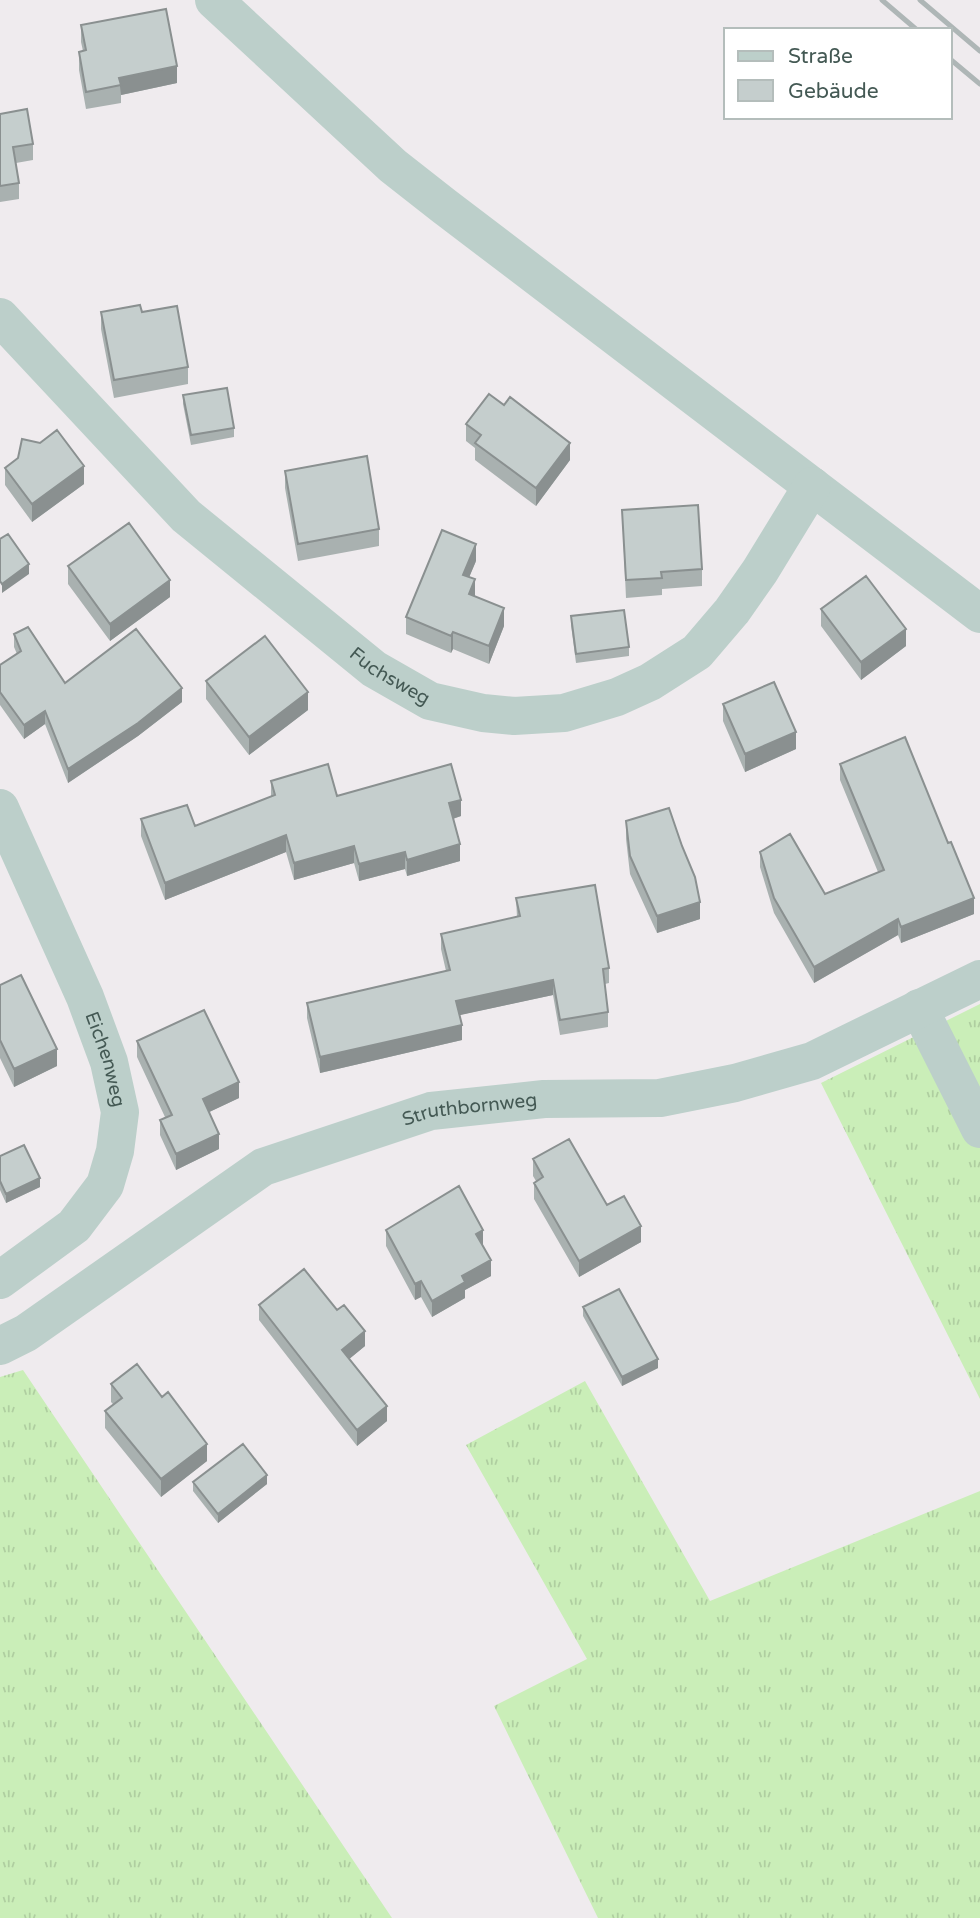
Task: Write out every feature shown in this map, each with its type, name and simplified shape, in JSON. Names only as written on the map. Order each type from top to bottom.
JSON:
[{"type":"street","points":[[214,0],[393,166],[980,614]]},
{"type":"street","name":"Fuchsweg","points":[[0,317],[186,516],[374,668],[430,701],[483,713],[514,716],[564,713],[617,697],[650,682],[697,652],[753,581],[812,486]]},
{"type":"street","name":"Eichenweg","points":[[0,808],[85,997],[109,1062],[120,1112],[105,1185],[74,1226],[0,1280]]},
{"type":"street","name":"Struthbornweg","points":[[0,1346],[26,1333],[263,1167],[431,1111],[544,1099],[660,1098],[735,1083],[812,1061],[980,979]]},
{"type":"street","points":[[919,1008],[980,1129]]},
{"type":"green space","points":[[980,1004],[980,1399],[821,1083]]},
{"type":"green space","points":[[23,1370],[392,1918],[0,1918],[0,1377]]},
{"type":"green space","points":[[585,1381],[710,1601],[980,1491],[980,1918],[598,1918],[494,1706],[587,1659],[466,1445]]},
{"type":"building","points":[[166,9],[177,66],[119,78],[121,85],[86,92],[79,52],[86,50],[81,25]]},
{"type":"building","points":[[27,109],[33,144],[13,147],[19,183],[0,186],[0,114]]},
{"type":"building","points":[[140,305],[142,312],[177,306],[188,367],[114,380],[101,312]]},
{"type":"building","points":[[227,388],[234,428],[191,435],[183,395]]},
{"type":"building","points":[[489,394],[504,405],[510,397],[570,443],[536,488],[475,443],[481,435],[466,424]]},
{"type":"building","points":[[57,430],[84,466],[32,504],[5,468],[18,458],[22,439],[40,443]]},
{"type":"building","points":[[367,456],[379,529],[298,544],[285,471]]},
{"type":"building","points":[[698,505],[702,569],[661,572],[662,578],[626,580],[622,510]]},
{"type":"building","points":[[129,523],[170,580],[110,624],[68,566]]},
{"type":"building","points":[[442,530],[476,544],[463,575],[475,579],[469,594],[504,608],[489,646],[453,632],[451,636],[406,617]]},
{"type":"building","points":[[8,534],[29,564],[2,584],[0,539]]},
{"type":"building","points":[[866,576],[906,629],[861,662],[821,609]]},
{"type":"building","points":[[624,610],[629,647],[576,654],[571,616]]},
{"type":"building","points":[[28,627],[65,683],[136,629],[182,688],[138,723],[68,769],[45,711],[24,725],[0,692],[0,665],[21,651],[14,634]]},
{"type":"building","points":[[265,636],[308,692],[249,737],[206,681]]},
{"type":"building","points":[[774,682],[796,732],[745,754],[723,704]]},
{"type":"building","points":[[905,737],[948,843],[951,842],[974,898],[901,927],[898,919],[814,967],[774,898],[760,852],[790,834],[825,894],[884,870],[840,764]]},
{"type":"building","points":[[328,764],[337,796],[451,764],[461,800],[449,803],[460,844],[407,860],[405,852],[359,864],[354,846],[294,863],[286,835],[165,883],[141,819],[187,805],[195,826],[275,795],[271,781]]},
{"type":"building","points":[[669,808],[695,877],[700,902],[657,916],[630,856],[626,821]]},
{"type":"building","points":[[595,885],[609,968],[603,969],[608,1012],[560,1020],[553,980],[456,1001],[462,1025],[320,1057],[307,1003],[450,970],[441,934],[520,916],[516,898]]},
{"type":"building","points":[[21,975],[57,1049],[14,1069],[0,1040],[0,985]]},
{"type":"building","points":[[204,1010],[239,1082],[203,1099],[219,1134],[176,1154],[160,1120],[172,1115],[137,1041]]},
{"type":"building","points":[[569,1139],[607,1205],[624,1196],[641,1226],[579,1261],[534,1183],[543,1177],[533,1159]]},
{"type":"building","points":[[24,1145],[40,1178],[6,1194],[0,1181],[0,1156]]},
{"type":"building","points":[[459,1186],[483,1230],[476,1234],[491,1260],[462,1276],[465,1282],[432,1301],[421,1281],[415,1284],[386,1230]]},
{"type":"building","points":[[304,1269],[337,1310],[344,1305],[365,1331],[342,1350],[387,1406],[357,1430],[259,1305]]},
{"type":"building","points":[[619,1289],[658,1359],[622,1377],[583,1307]]},
{"type":"building","points":[[137,1364],[162,1397],[168,1392],[207,1444],[161,1479],[105,1411],[122,1398],[111,1384]]},
{"type":"building","points":[[243,1444],[267,1475],[218,1514],[193,1482]]},
{"type":"railway","points":[[882,0],[915,28]]},
{"type":"railway","points":[[920,0],[980,51]]},
{"type":"railway","points":[[952,61],[980,84]]}]
